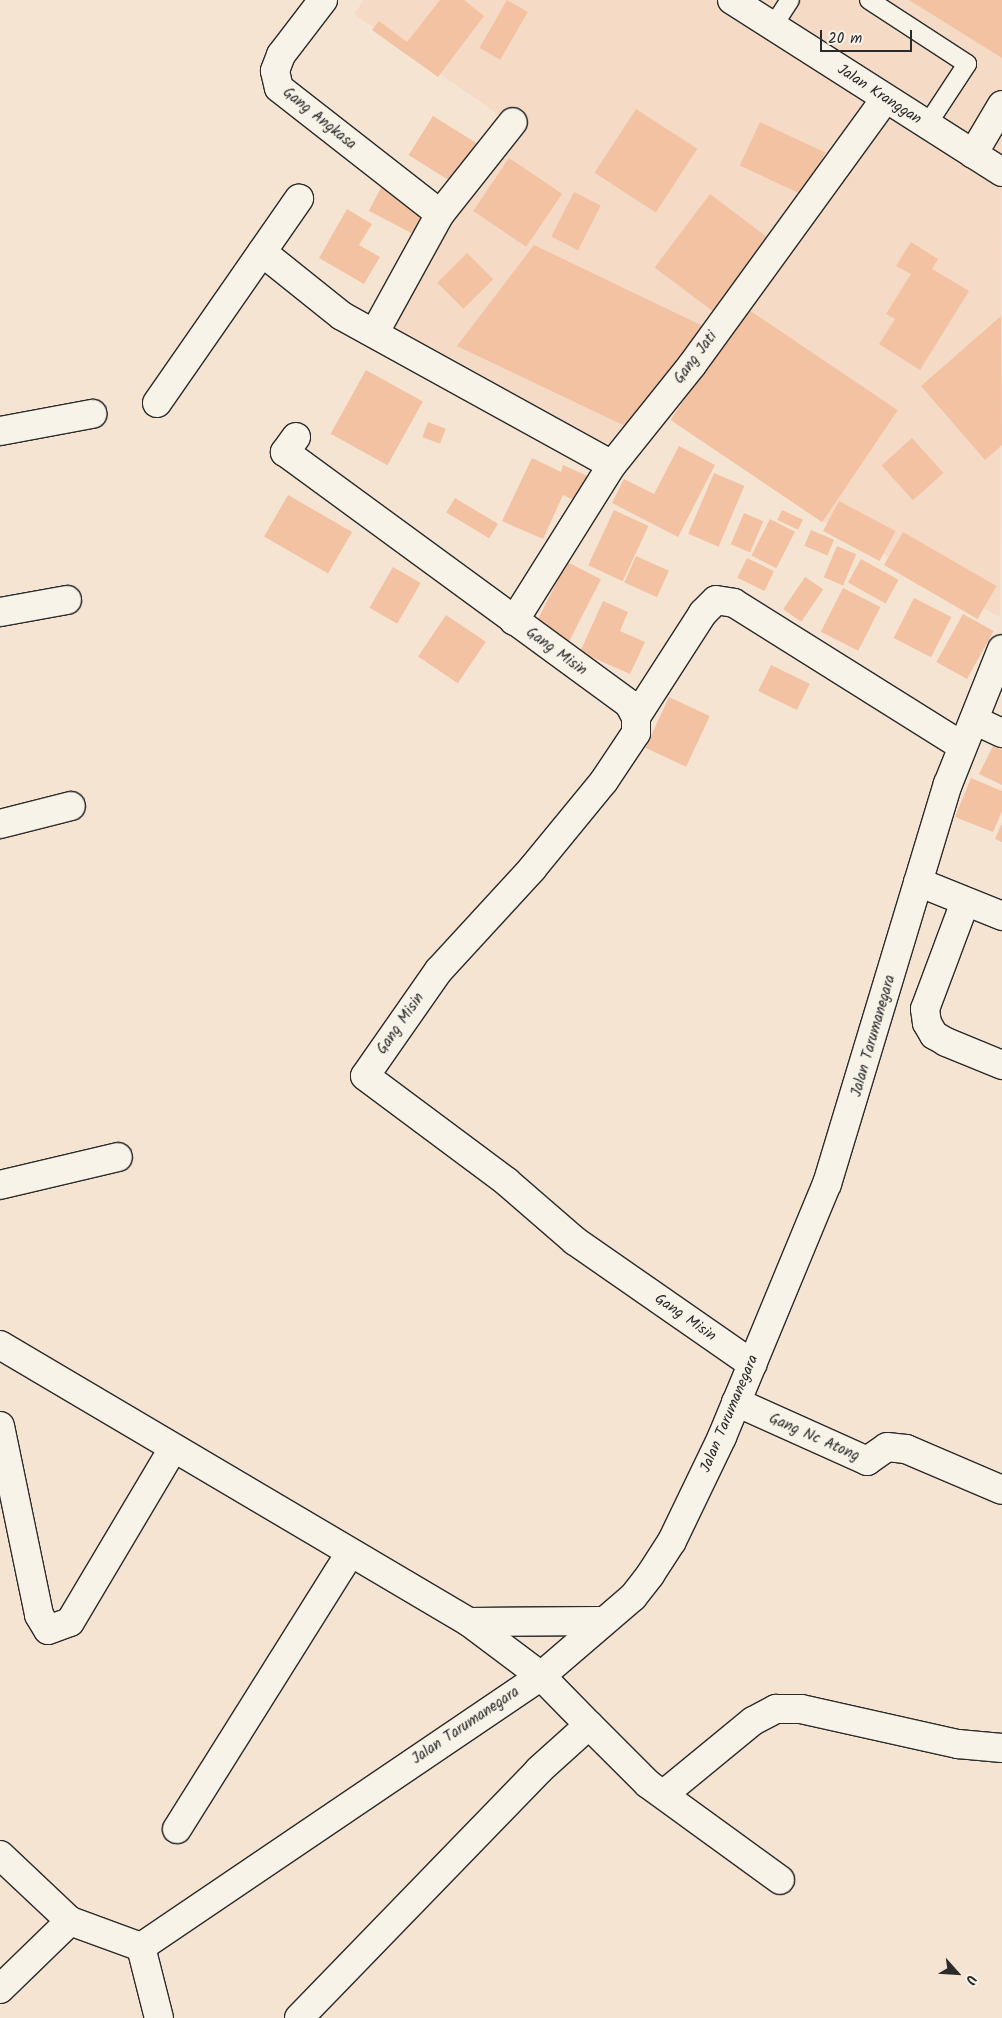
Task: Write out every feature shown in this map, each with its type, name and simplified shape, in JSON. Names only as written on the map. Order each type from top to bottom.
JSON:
[{"type":"street","name":"Gang Angkasa","points":[[323,0],[281,55],[275,71],[279,88],[440,214]]},
{"type":"street","name":"Jalan Kranggan","points":[[732,0],[1002,172]]},
{"type":"street","name":"Gang Jati","points":[[514,622],[612,465],[692,365],[885,99]]},
{"type":"street","points":[[973,154],[1002,105]]},
{"type":"street","points":[[375,332],[440,214],[513,122]]},
{"type":"street","points":[[157,403],[299,199]]},
{"type":"street","points":[[262,252],[342,316],[375,332],[453,381],[612,465]]},
{"type":"street","points":[[0,431],[92,414]]},
{"type":"street","name":"Gang Misin","points":[[296,437],[285,452],[514,622],[629,704],[636,717],[636,733],[604,781],[532,869],[439,970],[365,1076],[507,1182],[575,1241],[752,1364]]},
{"type":"street","points":[[0,612],[67,600]]},
{"type":"street","points":[[636,717],[702,613],[716,600],[734,603],[962,746]]},
{"type":"street","name":"Jalan Tarumanegara","points":[[141,1947],[541,1676],[601,1621],[633,1598],[672,1541],[736,1402],[846,1131],[918,882],[962,746],[1002,649]]},
{"type":"street","points":[[974,720],[1002,733]]},
{"type":"street","points":[[0,824],[70,806]]},
{"type":"street","points":[[918,882],[1002,916]]},
{"type":"street","points":[[965,902],[925,1009],[927,1022],[934,1035],[946,1042],[1002,1065]]},
{"type":"street","points":[[0,1185],[118,1157]]},
{"type":"street","points":[[0,1345],[349,1555],[469,1622],[541,1676],[635,1772],[780,1880]]},
{"type":"street","name":"Gang Nc Atong","points":[[736,1402],[866,1461],[887,1447],[906,1449],[1002,1490]]},
{"type":"street","points":[[0,1426],[39,1615],[48,1630],[70,1622],[172,1450]]},
{"type":"street","points":[[177,1829],[349,1555]]},
{"type":"street","points":[[469,1622],[601,1621]]},
{"type":"street","points":[[664,1794],[753,1721],[776,1709],[801,1709],[958,1744],[1002,1748]]},
{"type":"street","points":[[299,2018],[539,1770],[589,1725]]},
{"type":"street","points":[[0,1854],[70,1921],[141,1947],[160,2017]]},
{"type":"street","points":[[0,1988],[70,1921]]},
{"type":"lane","points":[[773,26],[790,0]]},
{"type":"lane","points":[[869,0],[967,64],[927,125]]},
{"type":"shaded area","points":[[364,0],[1002,0],[1000,617],[824,522],[662,400],[620,460],[369,330],[518,128],[354,14]]},
{"type":"building","points":[[440,0],[464,0],[484,16],[438,77],[372,30],[379,21],[407,42]]},
{"type":"building","points":[[507,0],[528,12],[500,60],[480,48]]},
{"type":"building","points":[[909,0],[1002,0],[1002,58]]},
{"type":"building","points":[[636,109],[697,149],[656,212],[595,173]]},
{"type":"building","points":[[433,116],[479,145],[454,184],[409,155]]},
{"type":"building","points":[[760,122],[825,152],[805,196],[740,166]]},
{"type":"building","points":[[509,158],[562,194],[526,247],[473,211]]},
{"type":"building","points":[[382,186],[429,211],[416,236],[369,211]]},
{"type":"building","points":[[574,192],[601,206],[578,250],[551,237]]},
{"type":"building","points":[[710,194],[771,240],[716,314],[655,267]]},
{"type":"building","points":[[347,209],[372,224],[359,245],[380,257],[364,284],[319,258]]},
{"type":"building","points":[[911,242],[938,259],[932,269],[969,291],[920,370],[879,344],[895,319],[886,314],[911,274],[896,266]]},
{"type":"building","points":[[534,245],[709,329],[625,426],[457,346]]},
{"type":"building","points":[[467,253],[493,279],[463,309],[437,283]]},
{"type":"building","points":[[746,308],[898,410],[822,522],[671,420]]},
{"type":"building","points":[[1001,316],[1002,445],[985,460],[921,386]]},
{"type":"building","points":[[366,370],[423,402],[387,465],[331,434]]},
{"type":"building","points":[[428,422],[446,429],[440,444],[422,437]]},
{"type":"building","points":[[912,438],[943,473],[913,500],[882,465]]},
{"type":"building","points":[[679,446],[715,465],[678,537],[612,503],[624,479],[654,494]]},
{"type":"building","points":[[532,458],[561,472],[563,465],[594,479],[582,504],[563,495],[543,539],[502,521]]},
{"type":"building","points":[[714,473],[744,486],[719,547],[688,534]]},
{"type":"building","points":[[288,495],[352,532],[328,574],[264,537]]},
{"type":"building","points":[[455,498],[498,524],[489,538],[446,513]]},
{"type":"building","points":[[839,501],[896,531],[880,561],[823,531]]},
{"type":"building","points":[[614,510],[648,526],[623,581],[588,565]]},
{"type":"building","points":[[782,510],[803,520],[798,530],[777,520]]},
{"type":"building","points":[[744,513],[763,521],[750,553],[731,544]]},
{"type":"building","points":[[770,519],[795,532],[776,568],[751,556]]},
{"type":"building","points":[[811,530],[834,540],[827,555],[804,546]]},
{"type":"building","points":[[903,532],[997,586],[978,619],[884,565]]},
{"type":"building","points":[[837,546],[856,554],[843,586],[824,577]]},
{"type":"building","points":[[636,556],[669,571],[657,597],[624,582]]},
{"type":"building","points":[[747,558],[774,571],[764,591],[737,578]]},
{"type":"building","points":[[861,559],[899,580],[886,603],[848,583]]},
{"type":"building","points":[[567,562],[601,579],[569,642],[535,624]]},
{"type":"building","points":[[393,567],[421,583],[397,624],[370,608]]},
{"type":"building","points":[[805,577],[823,589],[801,622],[783,609]]},
{"type":"building","points":[[843,588],[880,607],[858,651],[821,632]]},
{"type":"building","points":[[914,598],[951,617],[931,657],[894,638]]},
{"type":"building","points":[[603,601],[628,612],[620,631],[645,642],[630,674],[580,652]]},
{"type":"building","points":[[963,614],[994,631],[967,679],[936,662]]},
{"type":"building","points":[[446,615],[486,642],[458,683],[418,656]]},
{"type":"building","points":[[771,665],[810,684],[797,710],[758,691]]},
{"type":"building","points":[[669,697],[710,716],[686,767],[645,748]]},
{"type":"building","points":[[993,746],[1002,750],[1002,785],[979,774]]},
{"type":"building","points":[[971,778],[1002,791],[1002,811],[993,832],[955,817]]},
{"type":"building","points":[[1002,823],[1002,842],[995,839]]}]
